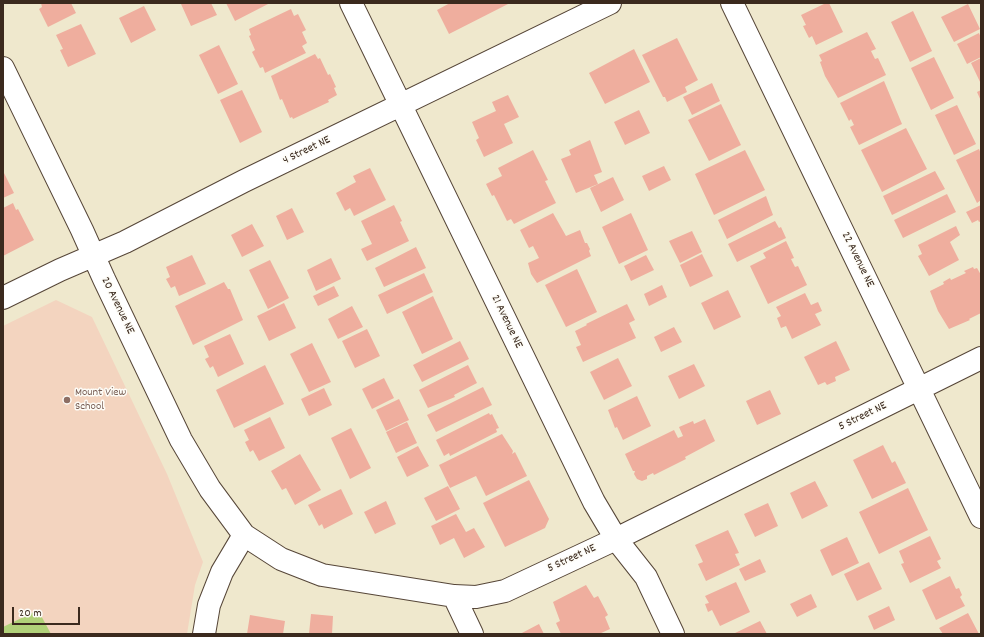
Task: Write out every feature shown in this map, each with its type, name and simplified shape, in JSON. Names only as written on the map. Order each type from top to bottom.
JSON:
[{"type":"street","name":"21 Avenue NE","points":[[351,3],[594,502],[616,539],[646,577],[673,634]]},
{"type":"street","name":"4 Street NE","points":[[3,298],[125,242],[244,181],[401,106],[610,3]]},
{"type":"street","name":"22 Avenue NE","points":[[732,3],[981,517]]},
{"type":"street","name":"20 Avenue NE","points":[[3,68],[195,465],[216,498],[244,535]]},
{"type":"street","name":"5 Street NE","points":[[244,535],[281,559],[322,575],[454,596],[476,596],[505,591],[616,539],[981,358]]},
{"type":"street","points":[[204,634],[209,605],[222,572],[244,535]]},
{"type":"street","points":[[454,596],[472,634]]},
{"type":"shaded area","name":"Mount View School","points":[[56,300],[92,317],[167,474],[203,562],[195,585],[187,634],[3,634],[3,326]]},
{"type":"green space","points":[[38,610],[51,634],[3,634],[3,627]]},
{"type":"building","points":[[41,3],[71,3],[76,13],[48,27],[39,9],[42,7]]},
{"type":"building","points":[[211,3],[217,15],[191,26],[181,4]]},
{"type":"building","points":[[226,3],[270,3],[235,21]]},
{"type":"building","points":[[450,3],[510,3],[449,34],[437,10]]},
{"type":"building","points":[[829,3],[843,32],[816,45],[812,36],[809,38],[803,26],[806,25],[801,15]]},
{"type":"building","points":[[968,4],[980,29],[954,42],[941,17]]},
{"type":"building","points":[[144,6],[156,30],[131,43],[119,18]]},
{"type":"building","points":[[291,9],[294,16],[298,14],[306,30],[302,32],[307,43],[302,46],[306,53],[265,73],[263,67],[260,68],[252,52],[255,50],[249,36],[251,35],[249,29]]},
{"type":"building","points":[[913,11],[932,51],[910,62],[891,22]]},
{"type":"building","points":[[81,24],[96,54],[68,67],[60,50],[63,49],[56,35]]},
{"type":"building","points":[[867,32],[876,49],[871,51],[875,59],[878,58],[886,75],[838,98],[825,76],[820,62],[822,61],[819,55]]},
{"type":"building","points":[[979,33],[981,38],[981,57],[967,64],[957,44]]},
{"type":"building","points":[[677,38],[698,80],[685,87],[687,92],[667,102],[642,55]]},
{"type":"building","points":[[219,45],[238,84],[218,94],[199,55]]},
{"type":"building","points":[[634,49],[650,82],[605,104],[589,73]]},
{"type":"building","points":[[315,54],[318,59],[320,58],[328,75],[330,74],[336,87],[334,88],[337,95],[328,100],[329,102],[293,119],[292,117],[290,118],[282,99],[280,100],[271,76]]},
{"type":"building","points":[[934,57],[954,98],[931,110],[911,68]]},
{"type":"building","points":[[981,58],[981,84],[971,63]]},
{"type":"building","points":[[884,81],[902,124],[859,145],[850,127],[854,125],[851,119],[849,121],[840,103]]},
{"type":"building","points":[[712,83],[720,101],[692,115],[683,97]]},
{"type":"building","points":[[242,90],[262,132],[240,143],[220,100]]},
{"type":"building","points":[[981,90],[981,101],[977,92]]},
{"type":"building","points":[[508,95],[519,117],[504,124],[513,143],[484,157],[476,140],[479,138],[472,122],[496,111],[492,102]]},
{"type":"building","points":[[721,104],[741,145],[709,161],[688,120]]},
{"type":"building","points":[[957,105],[976,144],[954,155],[935,115]]},
{"type":"building","points":[[639,110],[650,133],[625,145],[614,122]]},
{"type":"building","points":[[906,128],[927,169],[882,192],[861,150]]},
{"type":"building","points":[[590,140],[602,172],[594,175],[598,184],[576,193],[561,159],[571,155],[569,150]]},
{"type":"building","points":[[979,149],[981,154],[981,200],[977,203],[956,160]]},
{"type":"building","points":[[533,150],[548,180],[545,181],[556,203],[514,224],[511,219],[507,221],[494,195],[492,196],[486,184],[502,176],[498,168]]},
{"type":"building","points":[[745,150],[765,190],[714,215],[695,174]]},
{"type":"building","points":[[664,166],[671,180],[649,191],[642,176]]},
{"type":"building","points":[[370,168],[386,200],[354,216],[350,208],[345,211],[336,193],[356,182],[353,176]]},
{"type":"building","points":[[3,171],[14,193],[3,198]]},
{"type":"building","points":[[935,171],[945,189],[892,215],[883,196]]},
{"type":"building","points":[[613,177],[624,200],[601,212],[590,188]]},
{"type":"building","points":[[947,194],[956,212],[903,238],[894,220]]},
{"type":"building","points":[[766,196],[773,215],[727,239],[718,220]]},
{"type":"building","points":[[13,203],[16,210],[18,209],[34,240],[3,256],[3,208]]},
{"type":"building","points":[[394,205],[402,221],[400,222],[409,241],[367,261],[361,249],[372,244],[361,221]]},
{"type":"building","points":[[981,205],[981,221],[979,222],[978,220],[972,223],[966,212]]},
{"type":"building","points":[[292,208],[304,232],[287,240],[276,216]]},
{"type":"building","points":[[553,213],[566,236],[580,230],[585,243],[587,243],[590,249],[589,251],[591,256],[537,283],[531,274],[528,263],[539,258],[533,246],[529,248],[520,230]]},
{"type":"building","points":[[631,213],[648,250],[619,264],[602,227]]},
{"type":"building","points":[[775,221],[779,228],[781,227],[786,238],[737,262],[728,244]]},
{"type":"building","points":[[252,224],[264,246],[242,257],[231,235]]},
{"type":"building","points":[[956,226],[960,235],[950,242],[959,260],[929,276],[918,256],[922,254],[918,245]]},
{"type":"building","points":[[692,231],[702,252],[680,263],[669,241]]},
{"type":"building","points":[[786,241],[794,258],[791,259],[795,267],[798,266],[807,285],[768,304],[750,266],[766,258],[763,253]]},
{"type":"building","points":[[416,247],[426,268],[384,287],[375,268]]},
{"type":"building","points":[[702,254],[713,276],[690,287],[680,265]]},
{"type":"building","points":[[192,255],[206,284],[179,296],[175,286],[171,288],[166,279],[170,277],[166,267]]},
{"type":"building","points":[[646,255],[654,270],[631,281],[624,266]]},
{"type":"building","points":[[331,258],[341,279],[316,291],[307,270]]},
{"type":"building","points":[[270,260],[289,298],[268,309],[249,270]]},
{"type":"building","points":[[973,267],[974,269],[977,268],[981,275],[981,313],[969,319],[970,320],[949,329],[938,311],[930,291],[944,284],[943,282],[950,278],[951,280],[966,273],[964,271]]},
{"type":"building","points":[[577,269],[597,312],[566,327],[545,285]]},
{"type":"building","points":[[424,273],[433,292],[387,314],[378,295]]},
{"type":"building","points":[[224,282],[228,289],[230,289],[243,320],[193,345],[175,306]]},
{"type":"building","points":[[662,285],[667,297],[649,306],[644,294]]},
{"type":"building","points":[[334,286],[339,296],[318,306],[313,296]]},
{"type":"building","points":[[728,290],[741,317],[714,330],[701,303]]},
{"type":"building","points":[[805,293],[811,305],[818,302],[822,311],[815,314],[821,325],[792,339],[786,326],[781,328],[777,318],[781,316],[776,307]]},
{"type":"building","points":[[433,296],[453,339],[422,354],[402,312]]},
{"type":"building","points":[[284,303],[296,328],[269,341],[257,316]]},
{"type":"building","points":[[627,304],[635,320],[629,323],[636,338],[583,362],[576,347],[581,345],[575,331]]},
{"type":"building","points":[[352,306],[363,327],[338,339],[328,319]]},
{"type":"building","points":[[674,327],[682,342],[661,352],[654,337]]},
{"type":"building","points":[[367,329],[380,356],[355,368],[342,341]]},
{"type":"building","points":[[230,334],[244,364],[218,377],[213,366],[210,368],[205,359],[209,357],[204,346]]},
{"type":"building","points":[[460,341],[469,359],[422,382],[413,365]]},
{"type":"building","points":[[836,341],[850,370],[835,377],[836,381],[827,385],[825,382],[818,385],[804,357]]},
{"type":"building","points":[[312,343],[331,382],[309,392],[290,354]]},
{"type":"building","points":[[618,358],[632,386],[604,400],[590,372]]},
{"type":"building","points":[[694,364],[705,386],[679,399],[668,376]]},
{"type":"building","points":[[265,365],[284,404],[234,428],[216,390]]},
{"type":"building","points":[[468,365],[477,383],[454,395],[455,397],[428,408],[419,390]]},
{"type":"building","points":[[384,378],[394,398],[372,409],[362,389]]},
{"type":"building","points":[[483,387],[492,405],[436,432],[427,415]]},
{"type":"building","points":[[324,388],[332,405],[309,416],[301,399]]},
{"type":"building","points":[[770,390],[781,414],[757,425],[746,401]]},
{"type":"building","points":[[637,396],[651,426],[623,440],[617,427],[615,428],[608,410]]},
{"type":"building","points":[[399,399],[409,420],[386,431],[376,410]]},
{"type":"building","points":[[489,413],[490,415],[492,414],[499,428],[496,429],[497,432],[450,456],[449,453],[444,456],[436,440]]},
{"type":"building","points":[[270,417],[285,448],[259,461],[253,450],[250,452],[245,442],[249,440],[244,430]]},
{"type":"building","points":[[705,419],[715,441],[685,457],[686,459],[654,475],[653,473],[647,476],[647,479],[642,481],[637,479],[634,474],[635,471],[633,471],[625,454],[674,430],[678,438],[683,436],[679,427],[693,421],[694,424]]},
{"type":"building","points":[[407,422],[417,443],[396,453],[386,432]]},
{"type":"building","points":[[351,428],[371,468],[350,479],[331,438]]},
{"type":"building","points":[[502,434],[513,451],[512,454],[515,452],[527,476],[486,496],[476,476],[450,488],[439,465]]},
{"type":"building","points":[[883,445],[892,463],[895,461],[906,483],[872,499],[853,460]]},
{"type":"building","points":[[418,446],[429,466],[407,477],[397,457]]},
{"type":"building","points":[[300,454],[321,490],[295,505],[286,488],[282,490],[271,471]]},
{"type":"building","points":[[529,480],[549,519],[545,528],[505,547],[483,503]]},
{"type":"building","points":[[815,481],[828,506],[802,519],[790,493]]},
{"type":"building","points":[[448,486],[460,509],[436,521],[424,498]]},
{"type":"building","points":[[908,488],[928,530],[879,554],[859,512]]},
{"type":"building","points":[[341,489],[353,514],[324,529],[322,524],[319,526],[308,505]]},
{"type":"building","points":[[386,501],[396,524],[375,534],[364,512]]},
{"type":"building","points":[[768,503],[778,526],[755,537],[744,514]]},
{"type":"building","points":[[456,514],[466,532],[474,528],[485,547],[464,558],[454,538],[440,545],[431,526]]},
{"type":"building","points":[[728,530],[739,553],[735,554],[740,565],[706,581],[698,564],[703,562],[695,545]]},
{"type":"building","points":[[930,536],[941,559],[937,561],[941,568],[910,583],[901,564],[904,563],[899,551]]},
{"type":"building","points":[[847,537],[859,563],[832,576],[820,550]]},
{"type":"building","points":[[760,559],[766,572],[745,581],[739,569]]},
{"type":"building","points":[[869,562],[882,589],[857,601],[844,574]]},
{"type":"building","points":[[950,576],[956,589],[959,588],[962,595],[960,597],[965,606],[936,620],[922,590]]},
{"type":"building","points":[[736,582],[750,612],[720,626],[712,610],[708,612],[705,604],[709,603],[705,596]]},
{"type":"building","points":[[586,585],[594,598],[598,596],[608,615],[605,617],[610,629],[599,634],[561,634],[556,623],[560,621],[553,602]]},
{"type":"building","points":[[811,594],[817,607],[797,617],[790,604]]},
{"type":"building","points":[[889,606],[895,620],[874,630],[868,616]]},
{"type":"building","points":[[968,613],[979,634],[943,634],[939,628]]},
{"type":"building","points":[[311,614],[333,616],[332,634],[309,634]]},
{"type":"building","points":[[250,615],[285,621],[283,634],[247,634]]},
{"type":"building","points":[[760,621],[767,634],[733,634]]},
{"type":"building","points":[[539,624],[544,634],[520,634]]},
{"type":"place","name":"Mount View School","points":[[67,400]]}]
